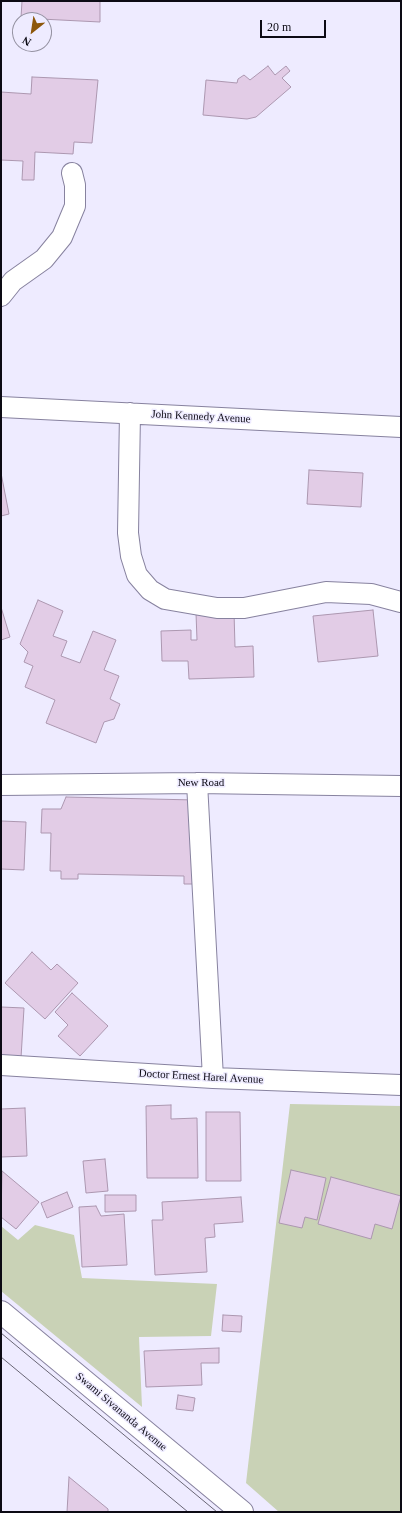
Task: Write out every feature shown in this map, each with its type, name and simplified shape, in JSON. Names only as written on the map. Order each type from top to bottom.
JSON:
[{"type":"street","points":[[1,296],[13,282],[44,259],[62,237],[75,206],[75,185],[72,173]]},
{"type":"street","name":"John Kennedy Avenue","points":[[1,407],[401,427]]},
{"type":"street","points":[[130,413],[128,532],[131,556],[137,575],[150,590],[165,598],[217,608],[244,608],[326,592],[371,594],[401,602]]},
{"type":"street","points":[[197,783],[213,1078]]},
{"type":"street","name":"New Road","points":[[1,785],[197,783],[401,786]]},
{"type":"street","name":"Doctor Ernest Harel Avenue","points":[[1,1065],[213,1078],[401,1085]]},
{"type":"street","name":"Swami Sivananda Avenue","points":[[1,1312],[242,1512]]},
{"type":"green space","points":[[290,1104],[401,1106],[401,1512],[279,1512],[246,1483]]},
{"type":"green space","points":[[35,1225],[74,1235],[82,1278],[217,1284],[211,1336],[139,1337],[142,1407],[1,1291],[1,1226],[18,1240]]},
{"type":"building","points":[[22,1],[100,1],[100,22],[52,20],[52,12],[21,12]]},
{"type":"building","points":[[268,66],[275,75],[286,66],[290,71],[282,78],[291,87],[256,117],[247,119],[203,115],[206,80],[237,83],[238,79],[244,75],[250,80]]},
{"type":"building","points":[[32,77],[98,80],[92,143],[74,142],[73,154],[35,152],[34,180],[22,180],[23,161],[1,160],[1,92],[31,94]]},
{"type":"building","points":[[309,470],[363,473],[361,507],[307,504]]},
{"type":"building","points":[[1,473],[9,514],[1,516]]},
{"type":"building","points":[[38,600],[63,611],[53,636],[67,641],[61,656],[80,663],[93,631],[116,640],[104,670],[119,676],[110,699],[120,704],[114,719],[104,722],[96,743],[46,723],[55,700],[25,687],[33,666],[24,662],[28,652],[20,644]]},
{"type":"building","points":[[1,607],[10,637],[1,640]]},
{"type":"building","points":[[373,610],[378,656],[318,662],[313,616]]},
{"type":"building","points":[[234,612],[235,647],[253,646],[254,677],[189,679],[188,661],[162,661],[161,631],[191,630],[191,640],[197,640],[196,613]]},
{"type":"building","points":[[66,797],[195,800],[194,884],[184,884],[184,876],[78,874],[78,879],[61,879],[61,871],[50,871],[51,833],[41,833],[42,809],[61,809]]},
{"type":"building","points":[[1,821],[26,822],[24,870],[1,869]]},
{"type":"building","points":[[32,952],[51,970],[57,964],[78,983],[45,1019],[5,983]]},
{"type":"building","points":[[72,993],[108,1026],[80,1056],[58,1036],[68,1025],[55,1012]]},
{"type":"building","points":[[1,1007],[24,1008],[21,1058],[1,1057]]},
{"type":"building","points":[[171,1105],[171,1119],[197,1118],[198,1178],[147,1178],[146,1106]]},
{"type":"building","points":[[25,1108],[27,1156],[1,1157],[1,1109]]},
{"type":"building","points":[[206,1112],[240,1112],[241,1181],[206,1181]]},
{"type":"building","points":[[105,1159],[108,1191],[86,1193],[83,1161]]},
{"type":"building","points":[[291,1170],[326,1178],[317,1220],[305,1217],[302,1228],[279,1223]]},
{"type":"building","points":[[2,1171],[39,1202],[16,1229],[1,1217]]},
{"type":"building","points":[[331,1177],[401,1196],[392,1229],[375,1224],[371,1239],[318,1224]]},
{"type":"building","points":[[67,1192],[73,1207],[47,1218],[41,1203]]},
{"type":"building","points":[[105,1195],[136,1195],[136,1211],[105,1212]]},
{"type":"building","points":[[241,1197],[243,1222],[214,1224],[215,1237],[205,1238],[207,1272],[155,1275],[152,1220],[163,1220],[162,1202]]},
{"type":"building","points":[[96,1206],[101,1216],[124,1214],[127,1265],[82,1267],[79,1207]]},
{"type":"building","points":[[223,1315],[242,1316],[241,1332],[222,1331]]},
{"type":"building","points":[[219,1348],[219,1363],[201,1363],[202,1385],[146,1387],[144,1351]]},
{"type":"building","points":[[178,1395],[195,1398],[193,1411],[176,1409]]},
{"type":"building","points":[[69,1477],[108,1509],[108,1512],[67,1512]]},
{"type":"tram line","points":[[1,1333],[217,1512]]},
{"type":"tram line","points":[[1,1357],[188,1512]]}]
